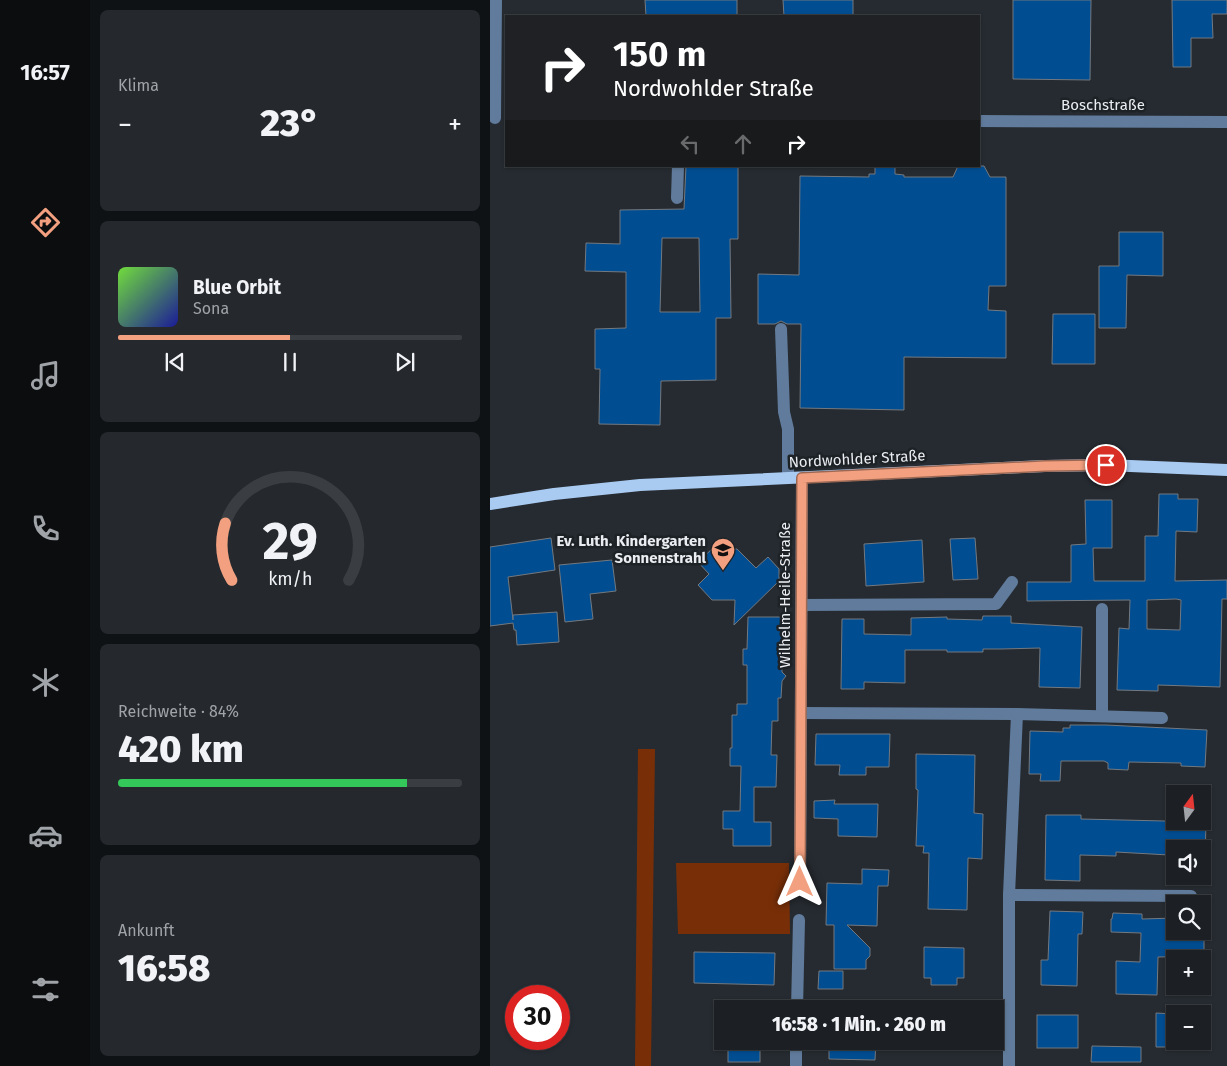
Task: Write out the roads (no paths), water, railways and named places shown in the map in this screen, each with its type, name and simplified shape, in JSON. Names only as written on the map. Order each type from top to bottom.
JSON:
[{"type":"main road","name":"Nordwohlder Straße","points":[[490,504],[554,494],[640,485],[788,478],[1089,465],[1227,470]]},
{"type":"street","points":[[496,0],[497,118]]},
{"type":"street","name":"Boschstraße","points":[[980,120],[1227,122]]},
{"type":"street","points":[[677,198],[678,167]]},
{"type":"street","points":[[781,329],[784,412],[788,429],[788,478]]},
{"type":"street","name":"Wilhelm-Heile-Straße","points":[[800,882],[802,478]]},
{"type":"street","points":[[802,605],[996,604],[1012,582]]},
{"type":"street","points":[[1102,609],[1102,716]]},
{"type":"street","points":[[801,713],[1017,714],[1162,718]]},
{"type":"street","points":[[1009,1066],[1009,895],[1017,714]]},
{"type":"street","points":[[1009,895],[1166,896]]},
{"type":"street","points":[[797,1000],[799,920]]},
{"type":"street","points":[[796,1050],[796,1066]]},
{"type":"place","name":"Ev. Luth. Kindergarten Sonnenstrahl","points":[[723,571]]}]
